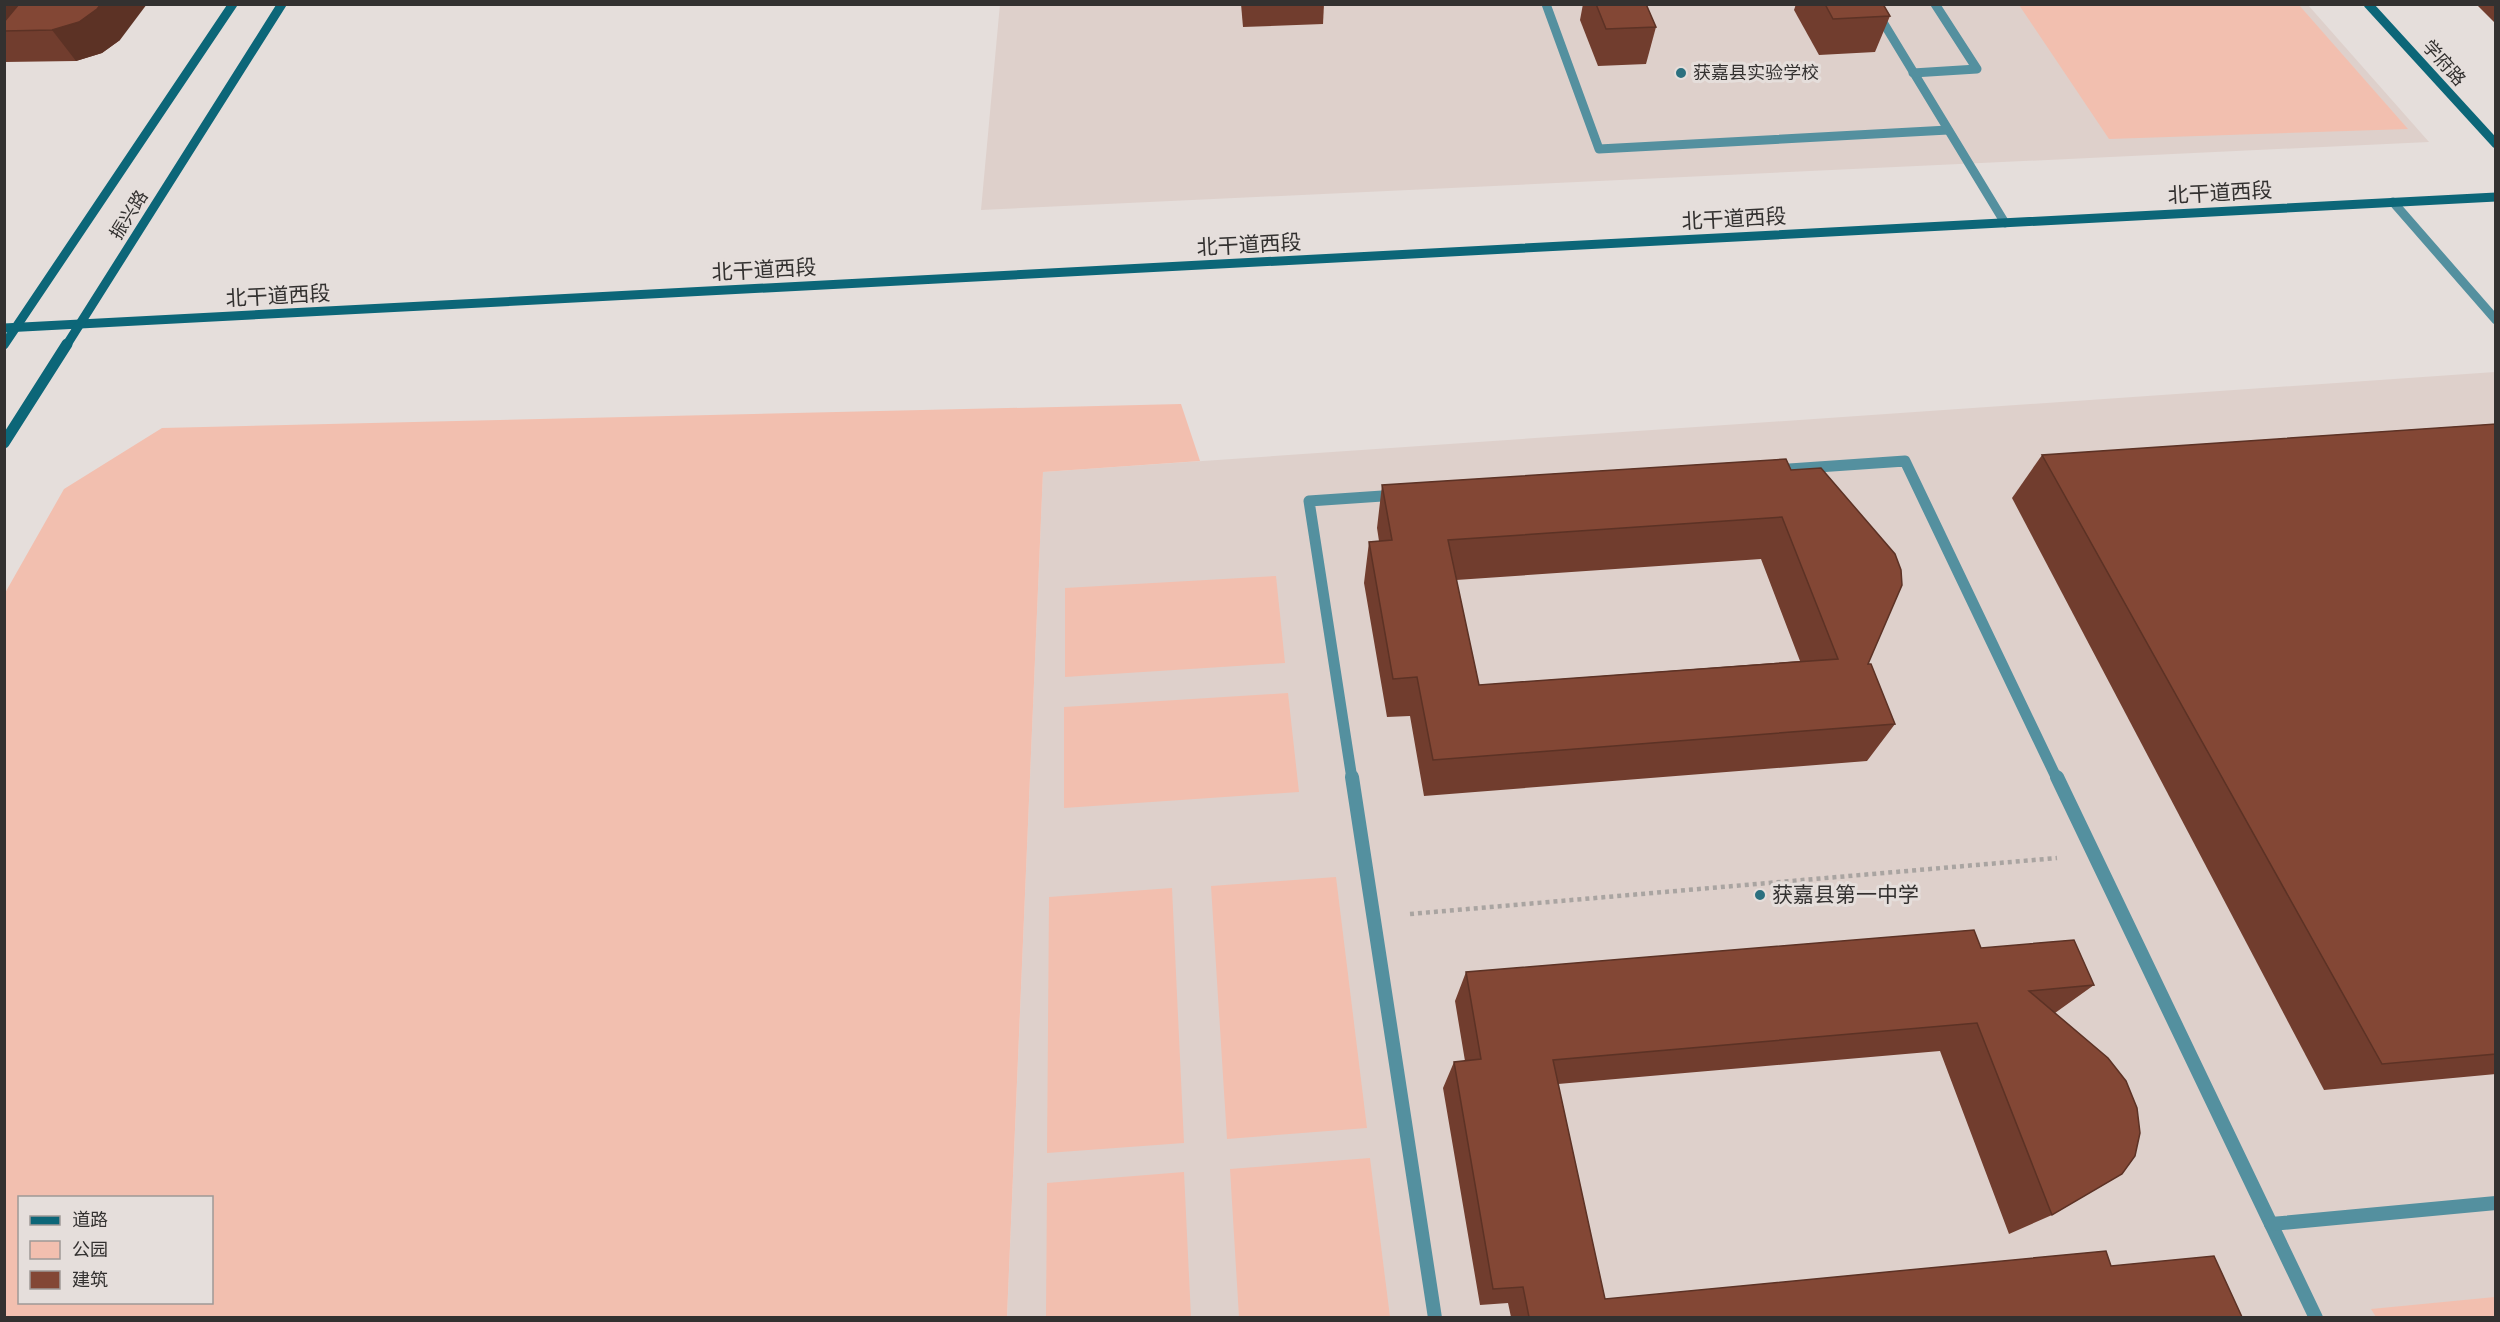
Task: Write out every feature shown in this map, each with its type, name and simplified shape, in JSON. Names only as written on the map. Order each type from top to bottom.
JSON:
[{"type":"street","name":"振兴路","points":[[4,345],[233,4]]},
{"type":"street","name":"振兴路","points":[[4,443],[282,4]]},
{"type":"street","name":"学府路","points":[[2368,4],[2496,144]]},
{"type":"street","name":"北干道西段","points":[[4,328],[2496,197]]},
{"type":"lane","points":[[1546,4],[1599,149],[1948,130]]},
{"type":"lane","points":[[1872,4],[2005,223]]},
{"type":"lane","points":[[1913,72],[1977,69],[1935,4]]},
{"type":"lane","points":[[2392,202],[2496,320]]},
{"type":"lane","points":[[1762,471],[1905,461],[2316,1317]]},
{"type":"lane","points":[[1405,494],[1309,501],[1435,1317]]},
{"type":"lane","points":[[2271,1224],[2496,1203]]},
{"type":"path","points":[[1373,918],[2094,855]]},
{"type":"shaded area","name":"获嘉县实验学校","points":[[1000,4],[2308,5],[2429,142],[981,210]]},
{"type":"shaded area","name":"获嘉县第一中学","points":[[2495,372],[2495,1317],[1007,1318],[1043,472]]},
{"type":"green space","points":[[2019,5],[2299,5],[2408,129],[2109,139]]},
{"type":"green space","points":[[1181,404],[1200,461],[1043,472],[1007,1317],[5,1317],[5,593],[64,489],[162,428]]},
{"type":"green space","points":[[1276,576],[1285,663],[1065,677],[1065,588]]},
{"type":"green space","points":[[1288,693],[1299,792],[1064,808],[1064,707]]},
{"type":"green space","points":[[1336,877],[1367,1128],[1227,1139],[1211,886]]},
{"type":"green space","points":[[1172,888],[1184,1143],[1047,1153],[1049,897]]},
{"type":"green space","points":[[1370,1158],[1390,1317],[1239,1317],[1230,1169]]},
{"type":"green space","points":[[1184,1172],[1191,1317],[1046,1317],[1047,1183]]},
{"type":"green space","points":[[2495,1297],[2495,1317],[2376,1317],[2371,1309]]},
{"type":"building","points":[[19,4],[101,4],[79,22],[52,30],[4,31],[4,22]]},
{"type":"building","points":[[1596,4],[1646,4],[1656,27],[1606,29]]},
{"type":"building","points":[[1825,4],[1883,4],[1890,16],[1833,19]]},
{"type":"building","points":[[2496,424],[2496,1054],[2382,1064],[2042,455]]},
{"type":"building","points":[[1786,459],[1791,470],[1821,468],[1895,554],[1901,570],[1902,585],[1868,664],[1871,664],[1895,724],[1433,760],[1417,677],[1393,679],[1369,542],[1392,540],[1382,485]],"holes":[[[1782,517],[1838,659],[1479,685],[1448,540]]]},
{"type":"building","points":[[1974,930],[1981,948],[2074,940],[2094,985],[2029,991],[2108,1058],[2126,1081],[2137,1108],[2140,1133],[2135,1156],[2122,1174],[2052,1215],[1977,1023],[1553,1060],[1605,1299],[2106,1251],[2111,1266],[2214,1256],[2242,1317],[1529,1317],[1523,1287],[1493,1289],[1454,1062],[1481,1059],[1466,972]]},
{"type":"place","name":"获嘉县实验学校","points":[[1681,73]]},
{"type":"place","name":"获嘉县第一中学","points":[[1760,895]]}]
